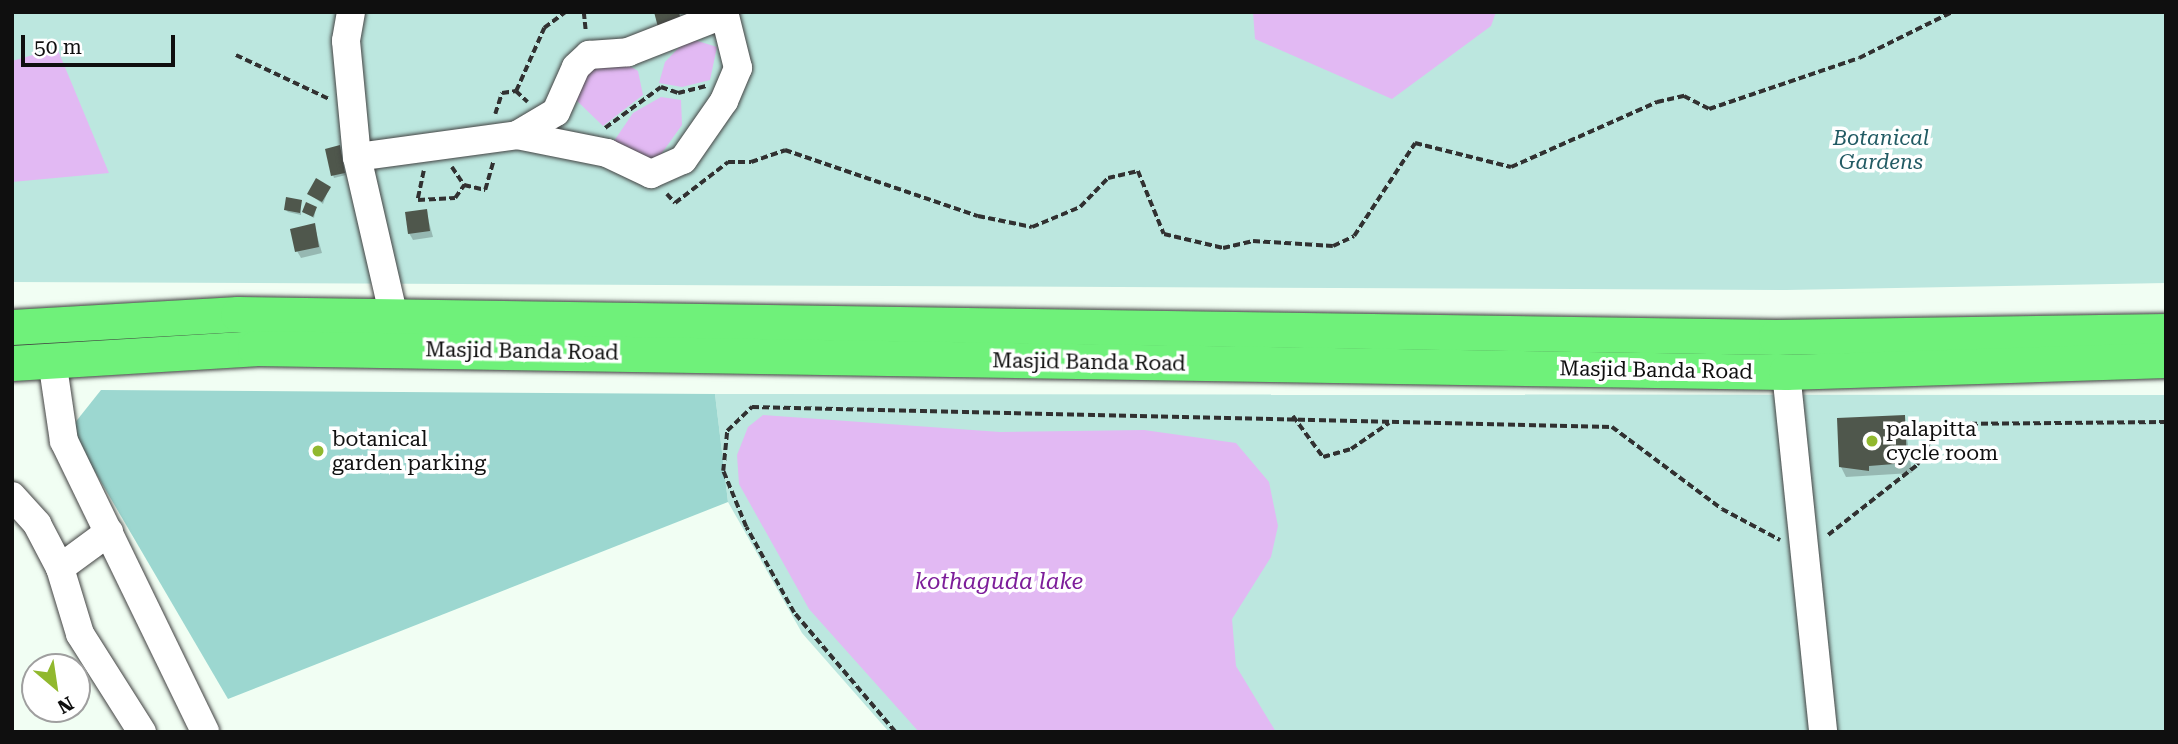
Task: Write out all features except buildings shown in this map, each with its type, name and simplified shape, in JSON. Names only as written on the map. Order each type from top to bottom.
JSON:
[{"type":"main road","name":"Masjid Banda Road","points":[[12,327],[238,314],[1776,337],[2166,331]]},
{"type":"main road","points":[[12,345],[173,331],[431,337],[492,351]]},
{"type":"main road","name":"Masjid Banda Road","points":[[12,363],[255,348],[1786,372],[2166,360]]},
{"type":"street","points":[[351,12],[346,41],[357,157],[394,317]]},
{"type":"street","points":[[357,157],[509,136],[607,153],[651,174],[683,160],[724,101],[738,68],[725,13],[628,52],[589,55],[576,67],[556,112],[509,136]]},
{"type":"street","points":[[52,360],[64,441],[205,732]]},
{"type":"street","points":[[1786,372],[1823,732]]},
{"type":"street","points":[[12,496],[60,568],[80,634],[142,732]]},
{"type":"street","points":[[60,568],[109,532]]},
{"type":"path","points":[[516,91],[544,28],[565,12]]},
{"type":"path","points":[[651,174],[675,203],[728,162],[751,162],[785,150],[978,216],[1032,227],[1080,207],[1108,178],[1138,171],[1164,234],[1223,248],[1253,241],[1333,246],[1354,236],[1415,143],[1511,167],[1657,102],[1684,96],[1709,109],[1858,58],[1952,12]]},
{"type":"path","points":[[236,55],[353,110]]},
{"type":"path","points":[[620,115],[631,105],[661,88],[678,93]]},
{"type":"path","points":[[445,165],[464,185],[485,190],[509,136]]},
{"type":"path","points":[[431,166],[424,169],[418,200],[455,198],[464,185]]},
{"type":"path","points":[[895,732],[794,612],[746,527],[723,471],[727,430],[752,407],[1293,416],[1612,427],[1722,509],[1804,553],[1917,465],[1939,424],[2166,422]]},
{"type":"path","points":[[1293,416],[1323,457],[1351,449],[1391,421]]},
{"type":"green space","name":"Botanical Gardens","points":[[12,12],[2166,12],[2166,283],[1786,290],[12,282]]},
{"type":"green space","points":[[715,394],[2166,395],[2166,732],[889,732],[802,633],[728,502]]},
{"type":"shaded area","points":[[101,390],[715,394],[728,502],[228,699],[70,429]]},
{"type":"water","points":[[1253,12],[1496,12],[1491,26],[1392,99],[1255,39]]},
{"type":"water","points":[[688,38],[717,47],[710,80],[682,87],[659,83],[665,62]]},
{"type":"water","points":[[57,48],[109,173],[12,182],[12,61]]},
{"type":"water","points":[[621,61],[638,71],[643,95],[603,126],[574,98],[589,66]]},
{"type":"water","points":[[661,97],[681,100],[682,125],[654,164],[629,160],[614,141],[633,113]]},
{"type":"water","name":"kothaguda lake","points":[[763,415],[1000,432],[1144,430],[1236,443],[1269,482],[1278,526],[1271,557],[1232,619],[1236,666],[1276,732],[919,732],[809,609],[739,484],[737,455],[748,427]]},
{"type":"place","name":"palapitta cycle room","points":[[1872,441]]},
{"type":"place","name":"botanical garden parking","points":[[318,451]]}]
